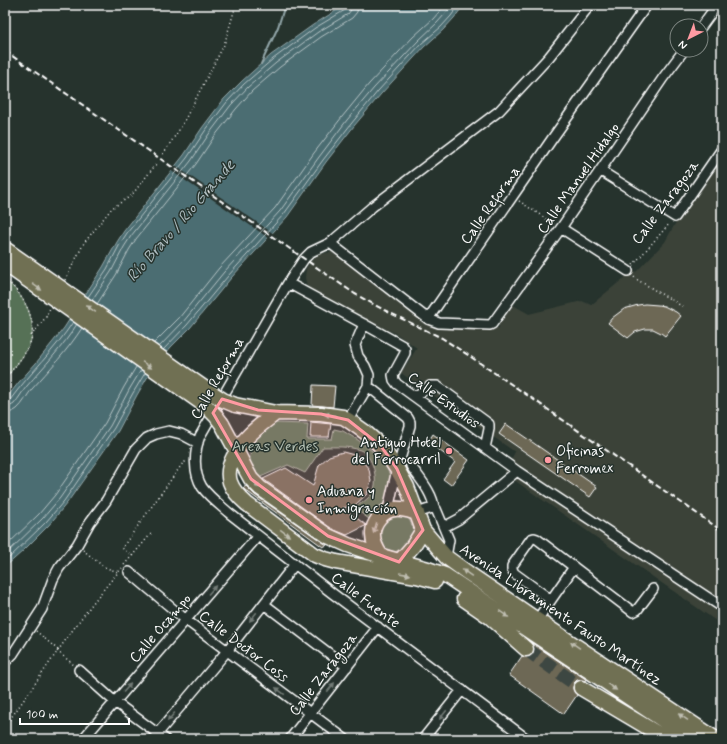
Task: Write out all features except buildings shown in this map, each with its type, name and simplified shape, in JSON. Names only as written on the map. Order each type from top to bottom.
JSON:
[{"type":"highway","points":[[5,249],[119,337]]},
{"type":"highway","points":[[5,264],[119,337]]},
{"type":"highway","name":"Avenida Libramiento Fausto Martínez","points":[[119,337],[223,400],[235,405],[276,413],[321,414],[343,417],[348,420],[365,432],[404,468],[407,487],[424,530],[446,558],[711,736],[722,739]]},
{"type":"highway","name":"Avenida Libramiento Fausto Martínez","points":[[119,337],[206,406],[216,416],[222,424],[251,479],[260,488],[328,536],[348,545],[400,562],[428,568],[445,575],[691,739]]},
{"type":"highway","points":[[276,413],[245,438],[236,450],[229,466],[228,473],[229,480],[238,496],[315,555],[336,562],[431,579],[444,585],[480,610],[526,649]]},
{"type":"highway","points":[[381,556],[375,545],[373,535],[375,524],[382,515],[388,510],[396,508],[417,513]]},
{"type":"highway","points":[[400,562],[424,530]]},
{"type":"highway","points":[[581,688],[667,739]]},
{"type":"street","name":"Calle Reforma","points":[[197,475],[195,462],[200,436],[288,283],[304,259],[317,248],[330,243],[372,207],[498,111],[549,57],[590,5]]},
{"type":"street","name":"Calle Reforma","points":[[428,319],[646,5]]},
{"type":"street","points":[[708,18],[718,5]]},
{"type":"street","name":"Calle Manuel Hidalgo","points":[[428,319],[439,323],[490,325],[494,321],[601,171],[678,58]]},
{"type":"street","name":"Calle Zaragoza","points":[[675,217],[722,149]]},
{"type":"street","points":[[601,171],[675,217]]},
{"type":"street","points":[[561,228],[628,271]]},
{"type":"street","points":[[330,243],[428,319]]},
{"type":"street","name":"Calle Estudios","points":[[288,283],[403,346],[405,353],[393,375],[397,384],[517,471],[722,607]]},
{"type":"street","points":[[348,420],[368,386],[369,375],[358,356],[355,345],[364,324]]},
{"type":"street","points":[[368,386],[408,418],[410,422],[404,468],[388,510]]},
{"type":"street","points":[[415,397],[430,386],[436,386],[485,421],[489,424],[489,429],[485,448]]},
{"type":"street","points":[[5,662],[13,654],[32,627],[42,610],[53,579],[59,568],[77,545],[90,522],[106,501],[136,449],[147,438],[169,431],[182,434],[198,443]]},
{"type":"street","points":[[404,468],[431,496],[434,502],[434,508],[436,509],[444,527],[449,542],[446,558]]},
{"type":"street","points":[[444,527],[459,519],[517,471]]},
{"type":"street","name":"Calle Fuente","points":[[197,475],[203,488],[214,501],[258,536],[527,739]]},
{"type":"street","points":[[417,513],[434,508]]},
{"type":"street","name":"Calle Ocampo","points":[[83,739],[258,536]]},
{"type":"street","points":[[550,600],[514,573],[512,569],[512,566],[534,538],[633,612],[637,610],[653,589]]},
{"type":"street","points":[[155,736],[227,651],[295,564]]},
{"type":"street","points":[[537,620],[574,567]]},
{"type":"street","name":"Calle Doctor Coss","points":[[129,572],[186,620],[345,739]]},
{"type":"street","points":[[264,604],[347,667]]},
{"type":"street","name":"Calle Zaragoza","points":[[290,739],[378,627]]},
{"type":"street","points":[[79,670],[155,736],[165,739]]},
{"type":"street","points":[[423,739],[462,690]]},
{"type":"path","points":[[163,154],[181,127],[224,45],[236,5]]},
{"type":"path","points":[[71,267],[84,243],[112,208],[131,196],[157,163]]},
{"type":"path","points":[[512,197],[561,228]]},
{"type":"path","name":"Calle Zaragoza","points":[[628,271],[675,217]]},
{"type":"path","points":[[628,271],[636,279],[685,308]]},
{"type":"path","points":[[5,278],[25,302],[32,328],[30,342],[23,356],[5,379]]},
{"type":"path","points":[[133,556],[122,548],[183,463],[187,461],[195,462]]},
{"type":"path","points":[[5,726],[58,650],[118,572],[151,534]]},
{"type":"path","points":[[77,545],[104,567],[118,572]]},
{"type":"path","points":[[32,627],[79,670]]},
{"type":"highlighted area","points":[[222,399],[258,410],[321,414],[348,420],[381,446],[397,469],[423,530],[399,562],[328,536],[251,479],[213,413]]},
{"type":"shaded area","points":[[722,157],[722,625],[504,473],[515,452],[401,373],[417,348],[395,333],[344,310],[312,292],[307,286],[305,278],[306,269],[311,261],[320,254],[332,252],[424,320],[470,328],[499,328],[499,324],[513,305],[529,314],[582,301],[591,305],[634,270],[636,272],[665,242],[675,224]]},
{"type":"green space","points":[[5,279],[17,291],[28,310],[32,323],[32,337],[28,348],[5,379]]},
{"type":"green space","name":"Areas Verdes","points":[[274,423],[308,424],[307,439],[332,439],[334,429],[343,431],[358,440],[382,459],[391,477],[388,494],[382,509],[369,519],[354,508],[371,495],[375,487],[374,468],[365,453],[360,450],[342,447],[323,447],[305,473],[288,465],[256,479],[253,476],[251,466],[251,441]]},
{"type":"green space","points":[[404,513],[408,517],[414,529],[407,543],[395,552],[386,549],[382,545],[378,531],[386,519]]},
{"type":"water","name":"Río Bravo / Rio Grande","points":[[345,5],[464,5],[443,30],[424,47],[381,94],[326,162],[287,217],[231,278],[190,328],[155,366],[137,395],[118,431],[67,503],[49,525],[5,567],[5,400],[64,328],[124,231],[184,155],[224,99],[271,55],[313,25]]},
{"type":"pier","points":[[174,165],[274,234],[270,239],[170,170]]},
{"type":"waterway","points":[[261,64],[278,27],[285,5]]},
{"type":"tunnel","points":[[526,649],[581,688]]},
{"type":"railway","points":[[5,51],[355,294],[442,338],[530,397],[722,531]]},
{"type":"place","name":"Antiguo Hotel del Ferrocarril","points":[[449,451]]},
{"type":"place","name":"Oficinas Ferromex","points":[[548,460]]},
{"type":"place","name":"Aduana y Inmigración","points":[[309,500]]}]
